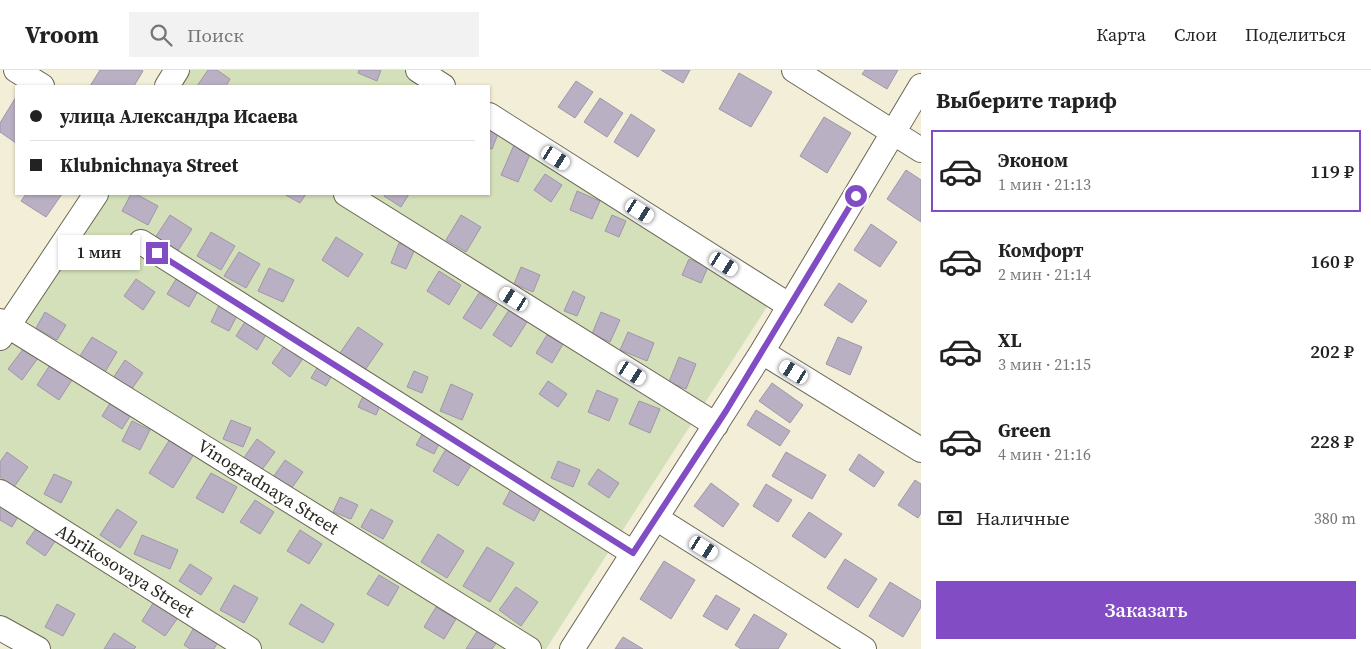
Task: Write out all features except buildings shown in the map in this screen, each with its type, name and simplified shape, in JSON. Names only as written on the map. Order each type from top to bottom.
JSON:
[{"type":"street","points":[[16,70],[40,85]]},
{"type":"street","points":[[418,70],[441,85]]},
{"type":"street","points":[[794,70],[921,150]]},
{"type":"street","points":[[572,649],[762,352],[921,86]]},
{"type":"street","points":[[490,116],[790,306]]},
{"type":"street","points":[[3,328],[95,195]]},
{"type":"street","points":[[348,195],[716,425]]},
{"type":"street","points":[[141,242],[633,553]]},
{"type":"street","name":"Vinogradnaya Street","points":[[3,328],[529,649]]},
{"type":"street","points":[[762,352],[921,450]]},
{"type":"street","name":"Abrikosovaya Street","points":[[0,492],[249,649]]},
{"type":"street","points":[[656,518],[864,649]]},
{"type":"street","points":[[0,628],[38,649]]},
{"type":"green space","points":[[177,70],[418,70],[441,85],[168,85]]},
{"type":"green space","points":[[490,116],[774,296],[546,649],[38,649],[0,628],[0,338],[95,195],[490,195]]},
{"type":"route","points":[[157,253],[633,553],[726,411],[856,196]]}]
